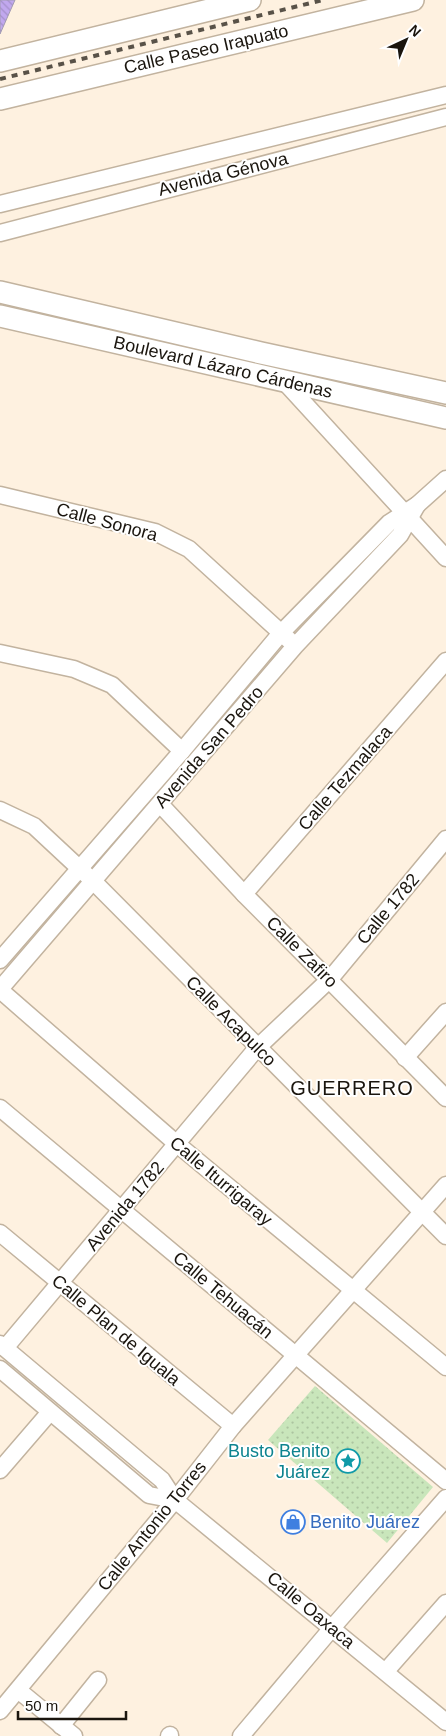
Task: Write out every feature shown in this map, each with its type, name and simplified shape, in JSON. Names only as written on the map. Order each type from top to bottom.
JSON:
[{"type":"main road","name":"Calle Paseo Irapuato","points":[[0,61],[250,0]]},
{"type":"main road","name":"Calle Paseo Irapuato","points":[[0,99],[413,0]]},
{"type":"main road","name":"Boulevard Lázaro Cárdenas","points":[[0,292],[261,353],[446,393]]},
{"type":"main road","name":"Boulevard Lázaro Cárdenas","points":[[0,316],[446,418]]},
{"type":"street","name":"Avenida Génova","points":[[0,204],[446,95]]},
{"type":"street","name":"Avenida Génova","points":[[0,233],[151,192],[231,174],[446,117]]},
{"type":"street","points":[[225,148],[231,174]]},
{"type":"street","points":[[261,353],[283,381],[411,512],[428,538],[446,558]]},
{"type":"street","name":"Avenida San Pedro","points":[[0,960],[182,751],[281,633],[389,523],[411,512],[446,479]]},
{"type":"street","name":"Calle Sonora","points":[[0,495],[155,532],[189,549],[295,646]]},
{"type":"street","name":"Avenida San Pedro","points":[[0,989],[295,646],[400,535],[411,512]]},
{"type":"street","points":[[428,538],[446,541]]},
{"type":"street","points":[[0,653],[74,669],[112,685],[182,751]]},
{"type":"street","name":"Calle Tezmalaca","points":[[244,894],[446,661]]},
{"type":"street","name":"Calle Zafiro","points":[[160,804],[244,894],[446,1098]]},
{"type":"street","name":"Calle Acapulco","points":[[0,810],[34,826],[93,881],[422,1214],[446,1236]]},
{"type":"street","name":"Calle 1782","points":[[330,979],[446,839]]},
{"type":"street","name":"Avenida 1782","points":[[3,1346],[60,1283],[257,1048],[330,979]]},
{"type":"street","name":"Calle Iturrigaray","points":[[0,989],[177,1144],[446,1367]]},
{"type":"street","points":[[405,1058],[446,1012]]},
{"type":"street","name":"Calle Tehuacán","points":[[0,1108],[446,1481]]},
{"type":"street","name":"Calle Antonio Torres","points":[[0,1712],[175,1500],[232,1426],[446,1185]]},
{"type":"street","name":"Calle Plan de Iguala","points":[[0,1233],[232,1426]]},
{"type":"street","name":"Calle Oaxaca","points":[[3,1346],[162,1480],[175,1500],[446,1722]]},
{"type":"street","name":"Calle Oaxaca","points":[[0,1369],[149,1495],[175,1500]]},
{"type":"street","points":[[32,1396],[45,1381]]},
{"type":"street","points":[[0,1470],[50,1412]]},
{"type":"street","points":[[241,1736],[332,1628],[446,1498]]},
{"type":"street","points":[[386,1671],[446,1602]]},
{"type":"street","points":[[18,1690],[68,1731],[98,1680]]},
{"type":"green space","points":[[315,1386],[433,1487],[387,1543],[268,1440]]},
{"type":"building","points":[[0,0],[15,0],[0,34]]},
{"type":"railway","points":[[0,79],[323,0]]},
{"type":"place","name":"Busto Benito Juárez","points":[[348,1461]]},
{"type":"place","name":"Benito Juárez","points":[[293,1522]]},
{"type":"district","name":"GUERRERO","points":[[352,1088]]}]
